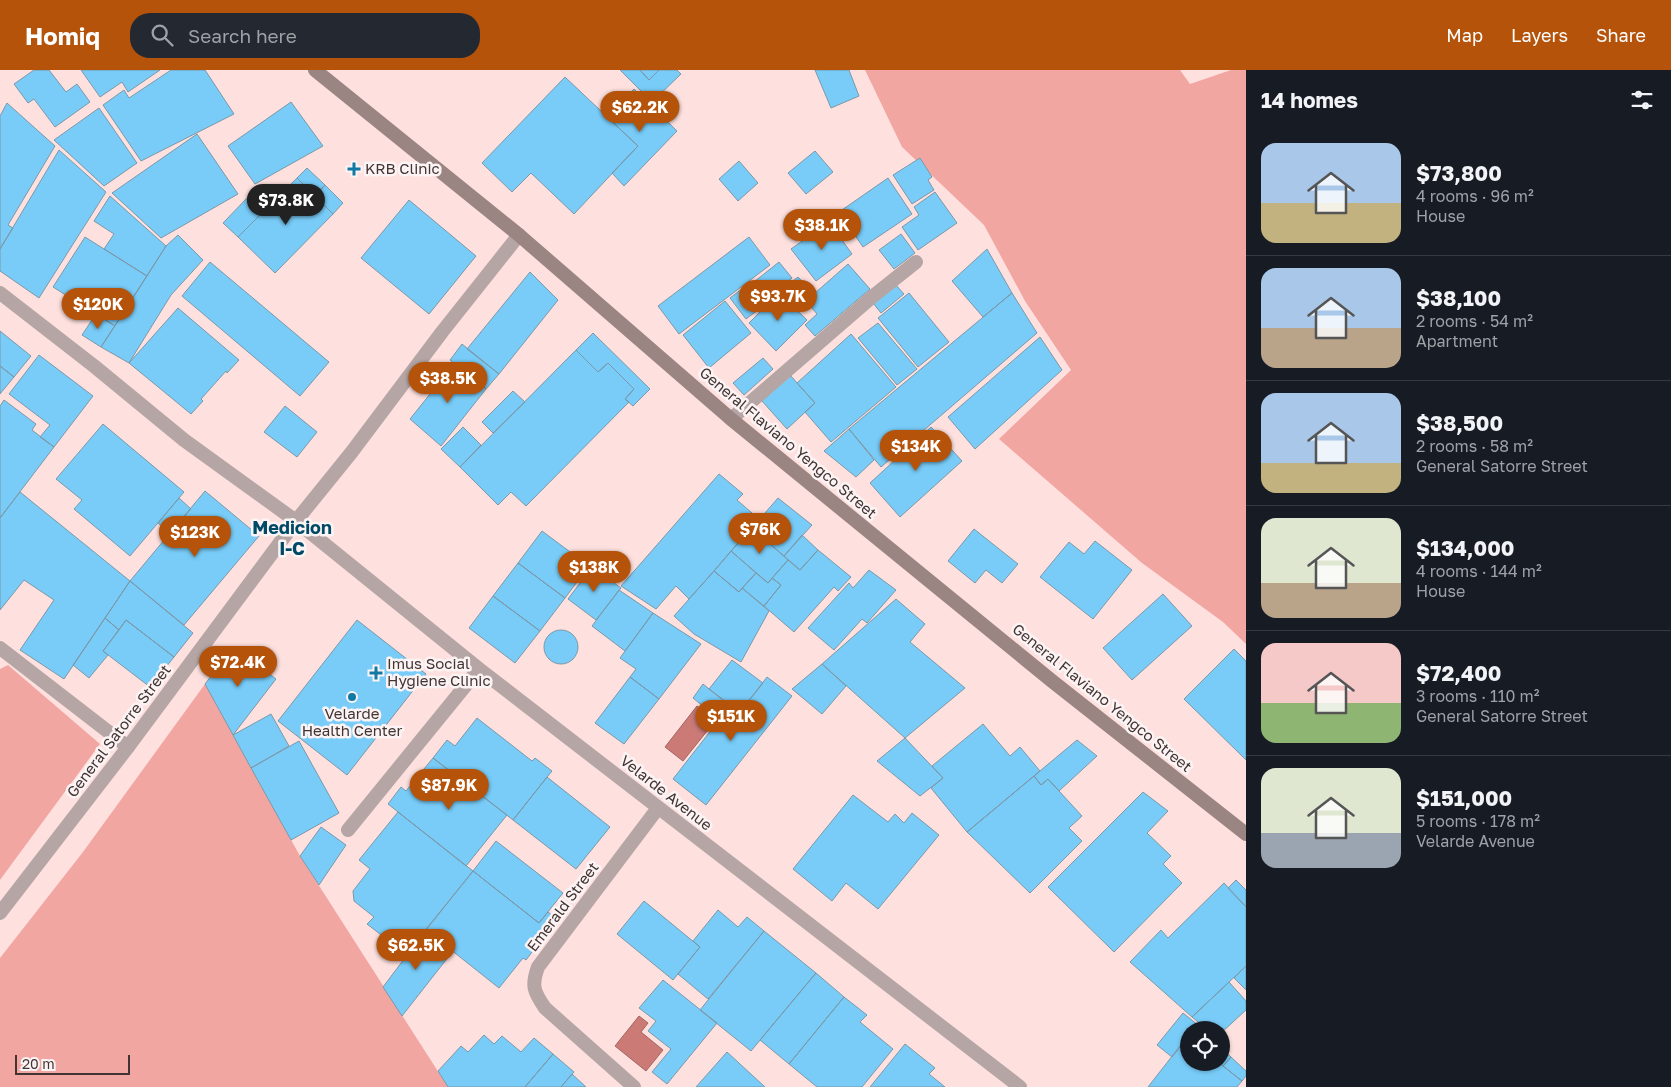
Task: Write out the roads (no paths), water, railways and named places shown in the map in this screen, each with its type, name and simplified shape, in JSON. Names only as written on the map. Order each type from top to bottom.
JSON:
[{"type":"main road","name":"General Flaviano Yengco Street","points":[[315,70],[519,235],[731,419],[1052,681],[1246,834]]},
{"type":"street","name":"General Satorre Street","points":[[0,914],[128,747],[296,521],[351,453],[442,332],[519,235]]},
{"type":"street","points":[[731,419],[865,302],[916,262]]},
{"type":"street","name":"Velarde Avenue","points":[[0,293],[94,366],[184,440],[296,521],[480,670],[1020,1087]]},
{"type":"street","points":[[0,648],[128,747]]},
{"type":"street","points":[[348,830],[480,670]]},
{"type":"street","name":"Emerald Street","points":[[634,1087],[545,1008],[536,995],[533,981],[538,967],[658,808]]},
{"type":"place","name":"KRB Clinic","points":[[354,169]]},
{"type":"place","name":"Imus Social Hygiene Clinic","points":[[376,673]]},
{"type":"place","name":"Velarde Health Center","points":[[352,697]]},
{"type":"district","name":"Medicion I-C","points":[[292,538]]}]
